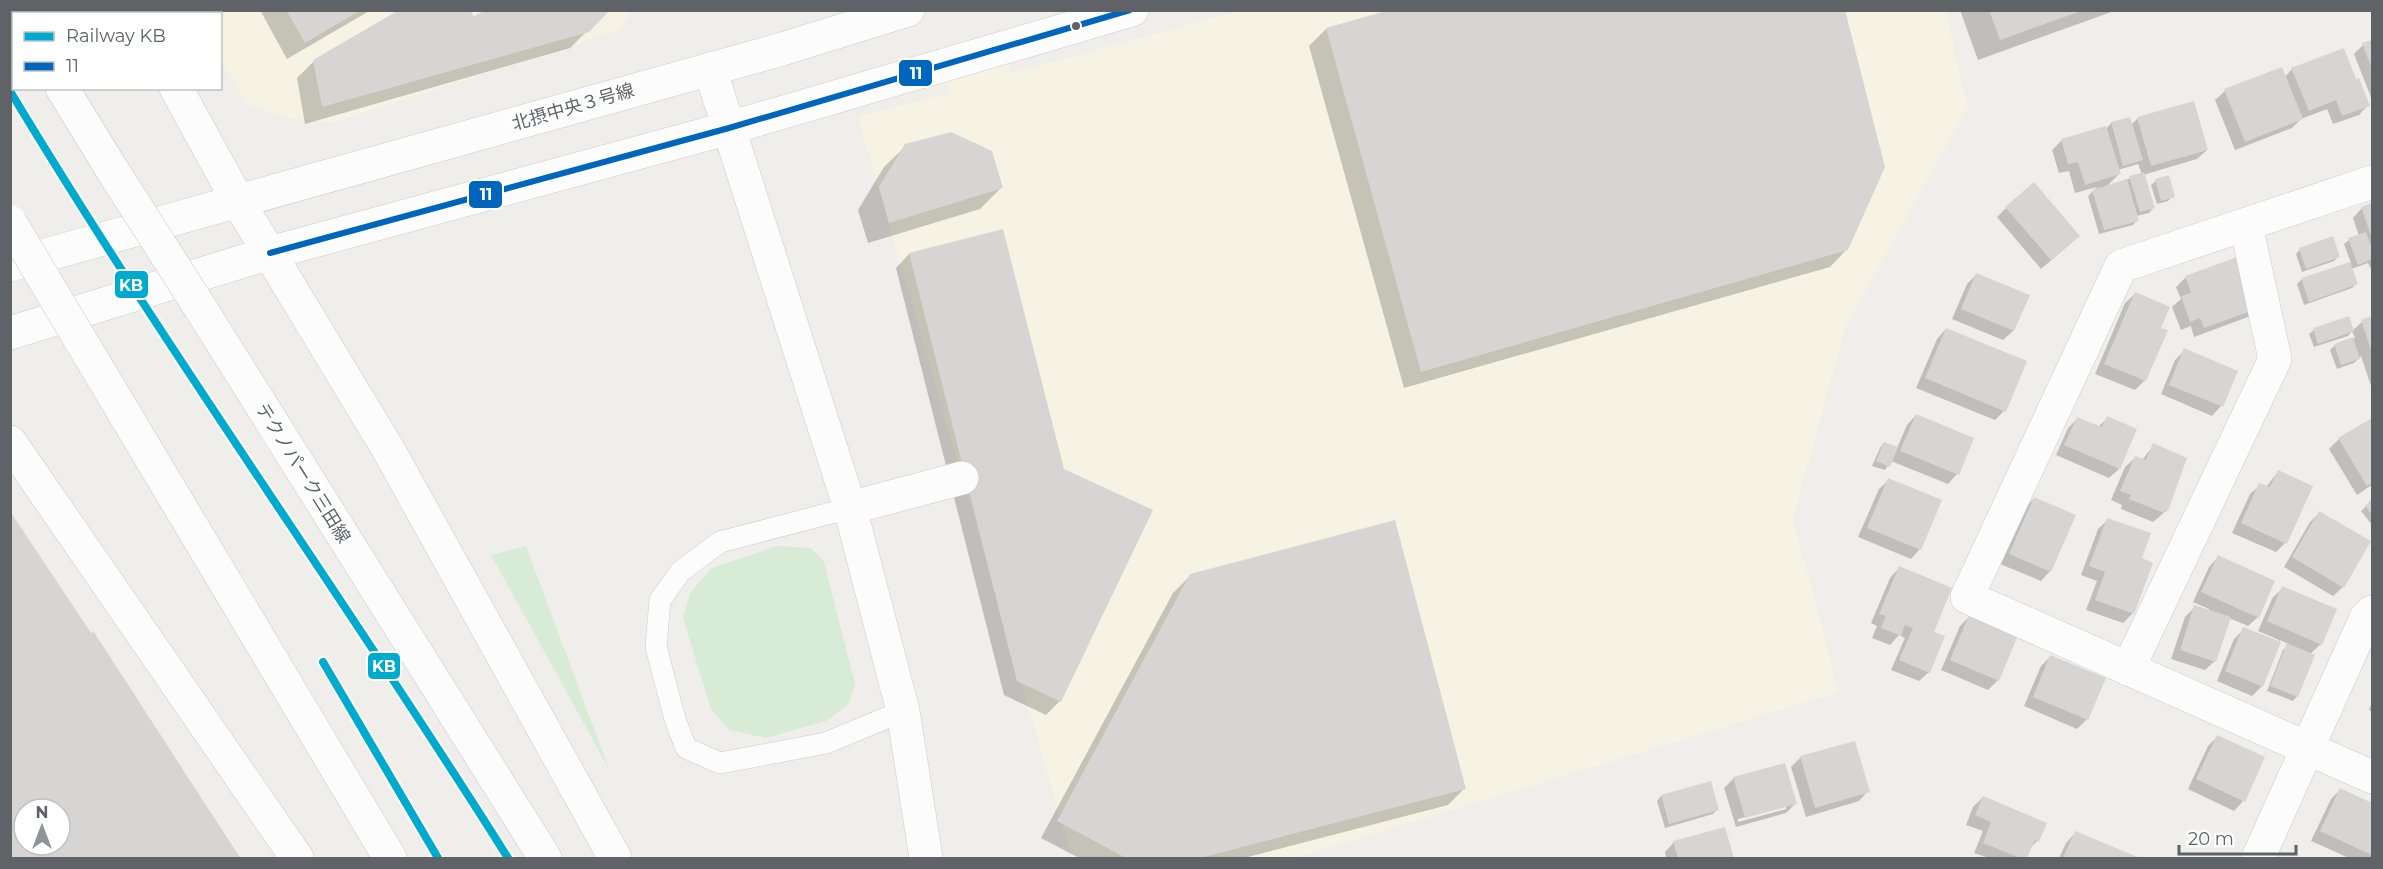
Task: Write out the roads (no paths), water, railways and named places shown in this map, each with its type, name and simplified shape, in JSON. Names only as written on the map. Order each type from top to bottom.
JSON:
[{"type":"street","name":"北摂中央３号線","points":[[10,265],[239,203],[710,69],[908,10]]},
{"type":"street","points":[[10,333],[270,253],[729,128],[1132,10]]},
{"type":"street","points":[[710,69],[850,508],[903,711],[926,858]]},
{"type":"street","name":"テクノパーク三田線","points":[[63,90],[544,858]]},
{"type":"street","points":[[177,90],[239,203],[388,449],[615,858]]},
{"type":"street","points":[[2373,182],[2121,266],[1967,597],[2373,777]]},
{"type":"street","points":[[10,222],[390,858]]},
{"type":"street","points":[[2128,669],[2276,359],[2246,225]]},
{"type":"street","points":[[10,442],[297,858]]},
{"type":"street","points":[[850,508],[962,478]]},
{"type":"street","points":[[2258,858],[2366,618],[2373,612]]},
{"type":"lane","points":[[850,508],[720,542],[681,571],[660,600],[656,647],[675,719],[686,748],[720,763],[826,743],[903,711]]},
{"type":"rail line","name":"KB","points":[[10,91],[131,285],[384,666],[508,858]]},
{"type":"rail line","name":"KB","points":[[323,662],[438,858]]}]
